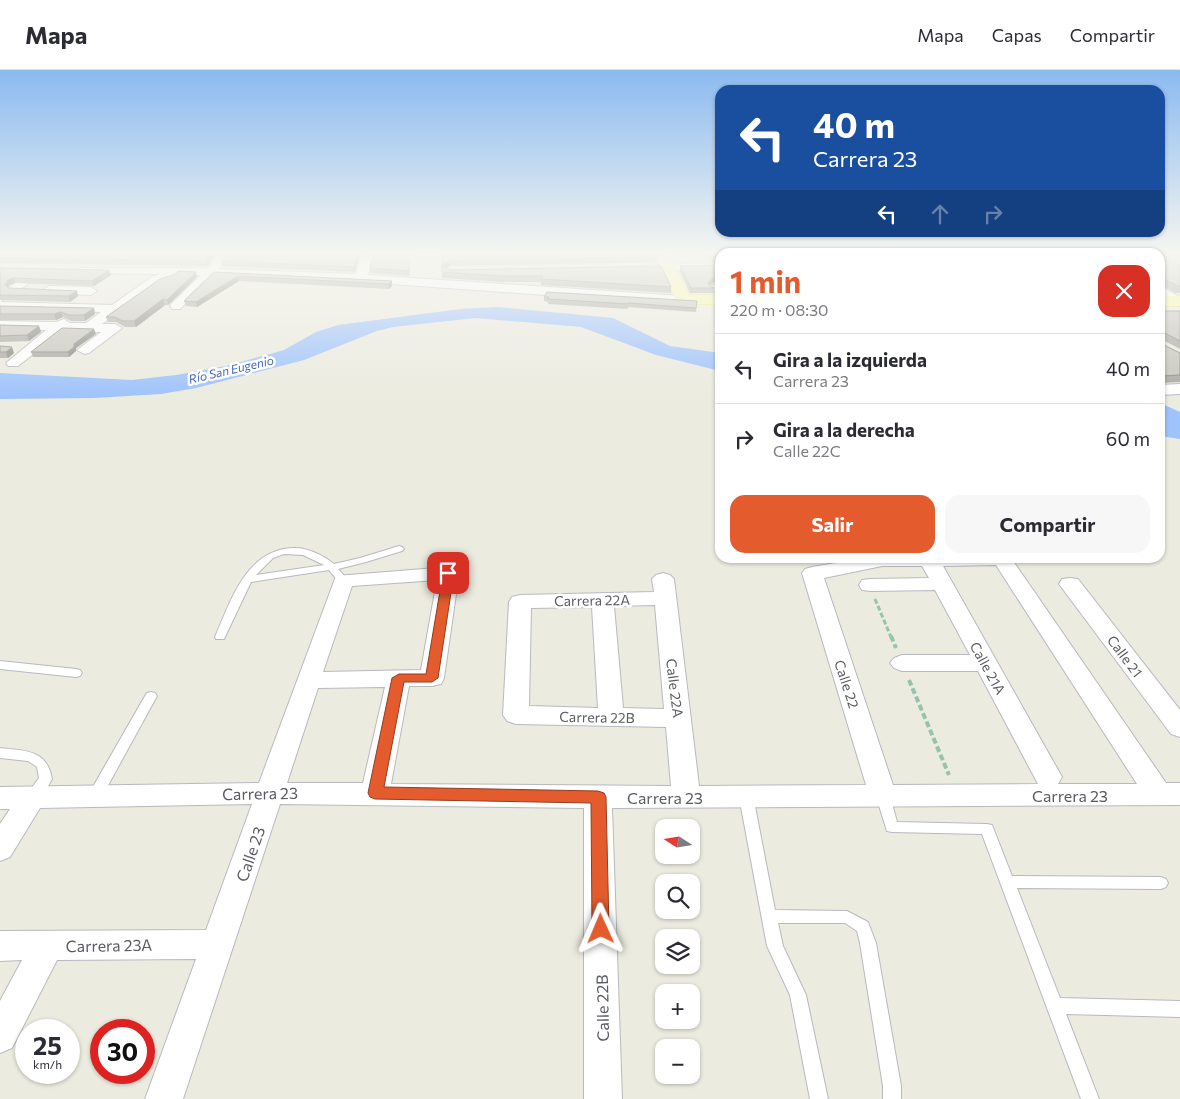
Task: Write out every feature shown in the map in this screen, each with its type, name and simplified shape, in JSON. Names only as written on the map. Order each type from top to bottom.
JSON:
[{"type":"main road","points":[[1166,302],[1179,304]]},
{"type":"street","points":[[68,308],[76,302]]},
{"type":"street","points":[[89,327],[124,302]]},
{"type":"street","points":[[176,306],[179,302]]},
{"type":"street","points":[[1165,310],[1179,304]]},
{"type":"street","points":[[0,306],[115,308]]},
{"type":"street","points":[[13,363],[86,308]]},
{"type":"street","points":[[0,324],[115,328],[84,350]]},
{"type":"street","points":[[44,338],[101,338]]},
{"type":"street","points":[[8,347],[32,347]]},
{"type":"street","points":[[1165,390],[1180,389]]},
{"type":"street","name":"Calle 22","points":[[866,563],[812,573],[883,796]]},
{"type":"street","name":"Calle 21A","points":[[931,563],[1048,777]]},
{"type":"street","points":[[1005,563],[1169,794]]},
{"type":"street","points":[[309,680],[432,678],[448,573],[337,573]]},
{"type":"street","name":"Calle 23","points":[[164,1099],[309,680],[337,573]]},
{"type":"street","points":[[870,585],[942,584]]},
{"type":"street","name":"Calle 21","points":[[1070,584],[1180,728]]},
{"type":"street","name":"Carrera 22A","points":[[516,715],[520,602],[604,600],[663,589]]},
{"type":"street","name":"Calle 22A","points":[[663,589],[679,718],[686,797]]},
{"type":"street","points":[[604,600],[611,718]]},
{"type":"street","points":[[902,663],[985,663]]},
{"type":"street","points":[[375,793],[399,678]]},
{"type":"street","name":"Carrera 22B","points":[[516,715],[679,718]]},
{"type":"street","name":"Carrera 23","points":[[0,798],[271,793],[598,797],[1169,794]]},
{"type":"street","points":[[0,849],[32,797]]},
{"type":"street","name":"Calle 22B","points":[[598,797],[604,1099]]},
{"type":"street","name":"Carrera 23A","points":[[0,946],[219,944]]},
{"type":"street","points":[[0,1036],[47,946]]},
{"type":"lane","points":[[248,579],[337,573],[399,548]]},
{"type":"lane","points":[[220,637],[240,592],[255,568],[282,550],[308,553],[328,563],[337,573]]},
{"type":"lane","points":[[0,665],[76,673]]},
{"type":"lane","points":[[95,796],[151,696]]},
{"type":"lane","points":[[0,753],[32,757],[42,763],[46,769],[46,779],[32,797]]},
{"type":"lane","points":[[746,796],[775,946],[798,995],[819,1099]]},
{"type":"lane","points":[[883,796],[892,827],[987,829],[1090,1099]]},
{"type":"lane","points":[[1007,882],[1161,883]]},
{"type":"lane","points":[[769,916],[847,916],[863,927],[868,943],[892,1086],[892,1099]]},
{"type":"lane","points":[[1054,1006],[1180,1009]]},
{"type":"water","name":"Río San Eugenio","points":[[497,307],[613,318],[670,346],[715,352],[715,370],[656,355],[581,327],[476,318],[393,327],[377,331],[304,360],[196,388],[161,394],[94,398],[0,399],[0,373],[132,380],[176,375],[226,366],[284,350],[316,332],[338,325],[461,309]]},
{"type":"water","points":[[1165,405],[1180,412],[1180,439],[1165,437]]},
{"type":"building","points":[[127,302],[159,302],[134,321],[123,321],[114,317],[106,317]]},
{"type":"building","points":[[596,302],[697,302],[696,308]]},
{"type":"building","points":[[0,306],[94,308],[84,315],[69,315],[61,312],[54,314],[0,314]]},
{"type":"building","points":[[1165,311],[1180,311],[1180,341],[1165,333]]},
{"type":"building","points":[[0,325],[39,326],[27,335],[0,336]]},
{"type":"building","points":[[62,328],[94,329],[74,344],[74,347],[68,352],[31,352]]},
{"type":"building","points":[[0,346],[12,347],[6,352],[0,352]]},
{"type":"building","points":[[1165,346],[1180,353],[1180,375],[1165,376]]},
{"type":"route","points":[[448,573],[432,678],[399,678],[375,793],[598,797],[601,929]]}]
